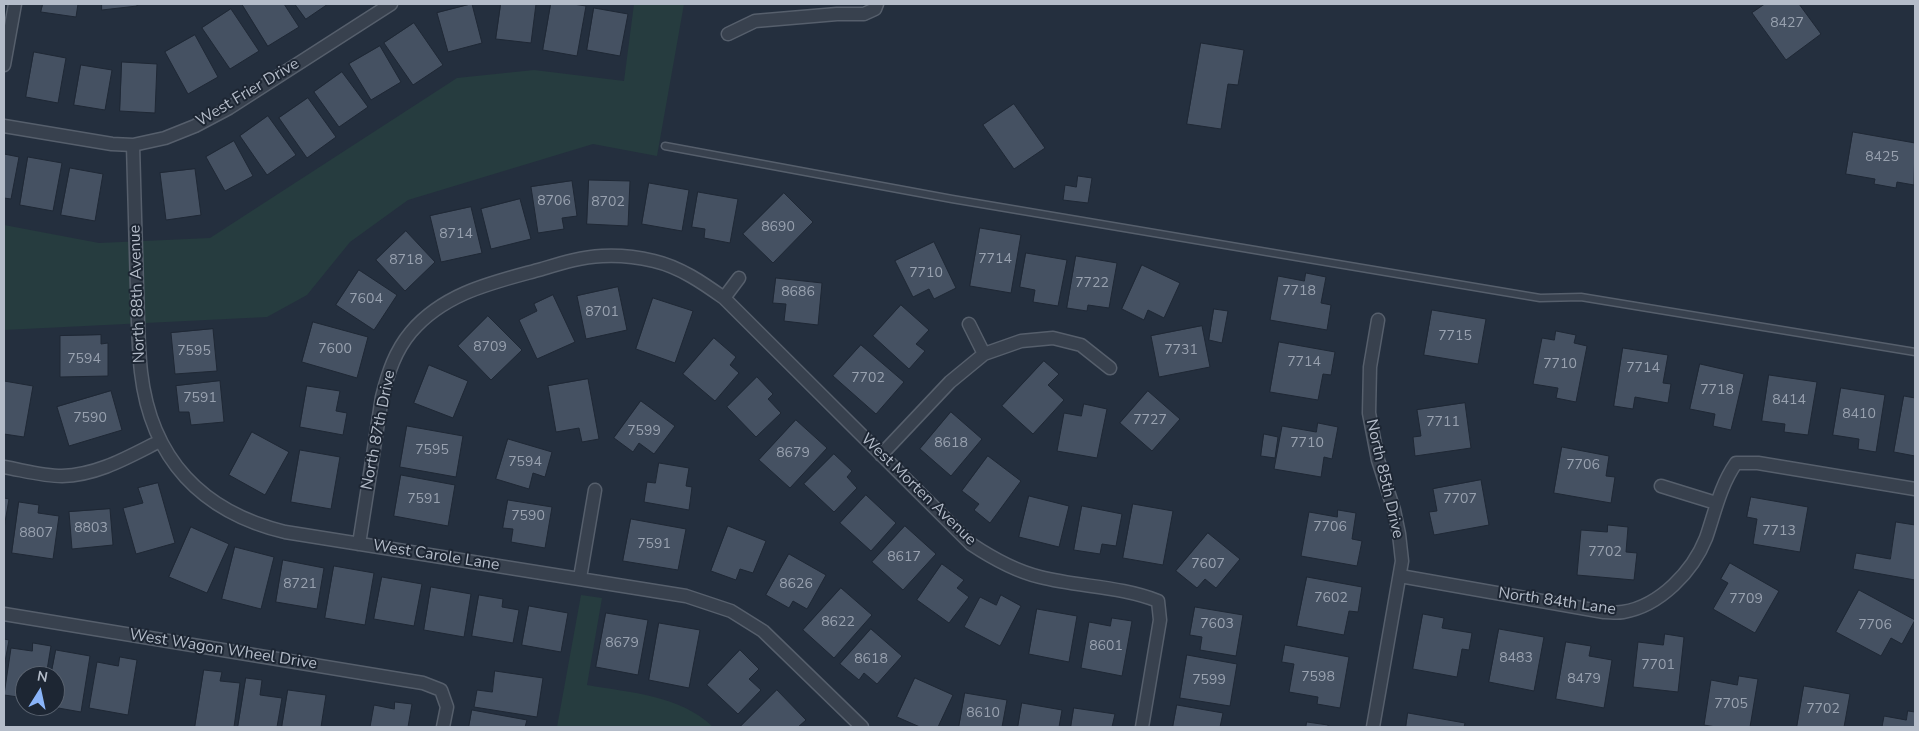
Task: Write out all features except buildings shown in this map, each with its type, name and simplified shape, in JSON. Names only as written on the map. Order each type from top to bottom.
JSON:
[{"type":"street","points":[[4,66],[15,4]]},
{"type":"street","name":"West Frier Drive","points":[[4,126],[112,144],[133,144],[164,138],[195,126],[229,108],[390,4]]},
{"type":"street","points":[[728,34],[755,21],[837,14],[864,14],[876,6]]},
{"type":"street","name":"North 88th Avenue","points":[[133,144],[141,373],[150,413],[160,441]]},
{"type":"street","name":"West Morten Avenue","points":[[441,305],[480,286],[585,257],[626,256],[656,261],[700,281],[724,298],[971,544],[1014,569],[1041,578],[1138,593],[1158,601],[1160,620],[1142,727]]},
{"type":"street","points":[[724,298],[739,278]]},
{"type":"street","name":"North 87th Drive","points":[[359,544],[382,396],[392,361],[412,331],[441,305]]},
{"type":"street","name":"North 85th Drive","points":[[1373,727],[1402,561],[1394,510],[1378,460],[1368,413],[1370,367],[1378,320]]},
{"type":"street","points":[[969,324],[984,354]]},
{"type":"street","points":[[881,455],[950,382],[984,354],[1020,341],[1054,338],[1081,345],[1110,368]]},
{"type":"street","points":[[4,467],[61,476],[87,473],[108,467],[160,441]]},
{"type":"street","name":"West Carole Lane","points":[[160,441],[174,463],[191,483],[213,502],[240,518],[264,527],[285,532],[686,596],[731,611],[763,631],[862,727]]},
{"type":"street","name":"North 84th Lane","points":[[1400,576],[1604,612],[1623,612],[1641,607],[1666,591],[1685,575],[1705,538],[1727,477],[1736,464],[1758,463],[1915,489]]},
{"type":"street","points":[[1661,486],[1716,504]]},
{"type":"street","points":[[580,578],[595,490]]},
{"type":"street","name":"West Wagon Wheel Drive","points":[[4,614],[423,683],[440,690],[446,707],[443,727]]},
{"type":"lane","points":[[665,146],[952,199],[1540,298],[1581,297],[1915,352]]},
{"type":"green space","points":[[634,4],[684,4],[657,156],[593,144],[408,200],[350,242],[307,295],[267,317],[4,330],[4,225],[99,243],[210,238],[457,78],[534,70],[624,81]]},
{"type":"green space","points":[[581,595],[602,598],[587,685],[638,693],[670,702],[700,716],[713,727],[557,727]]}]
